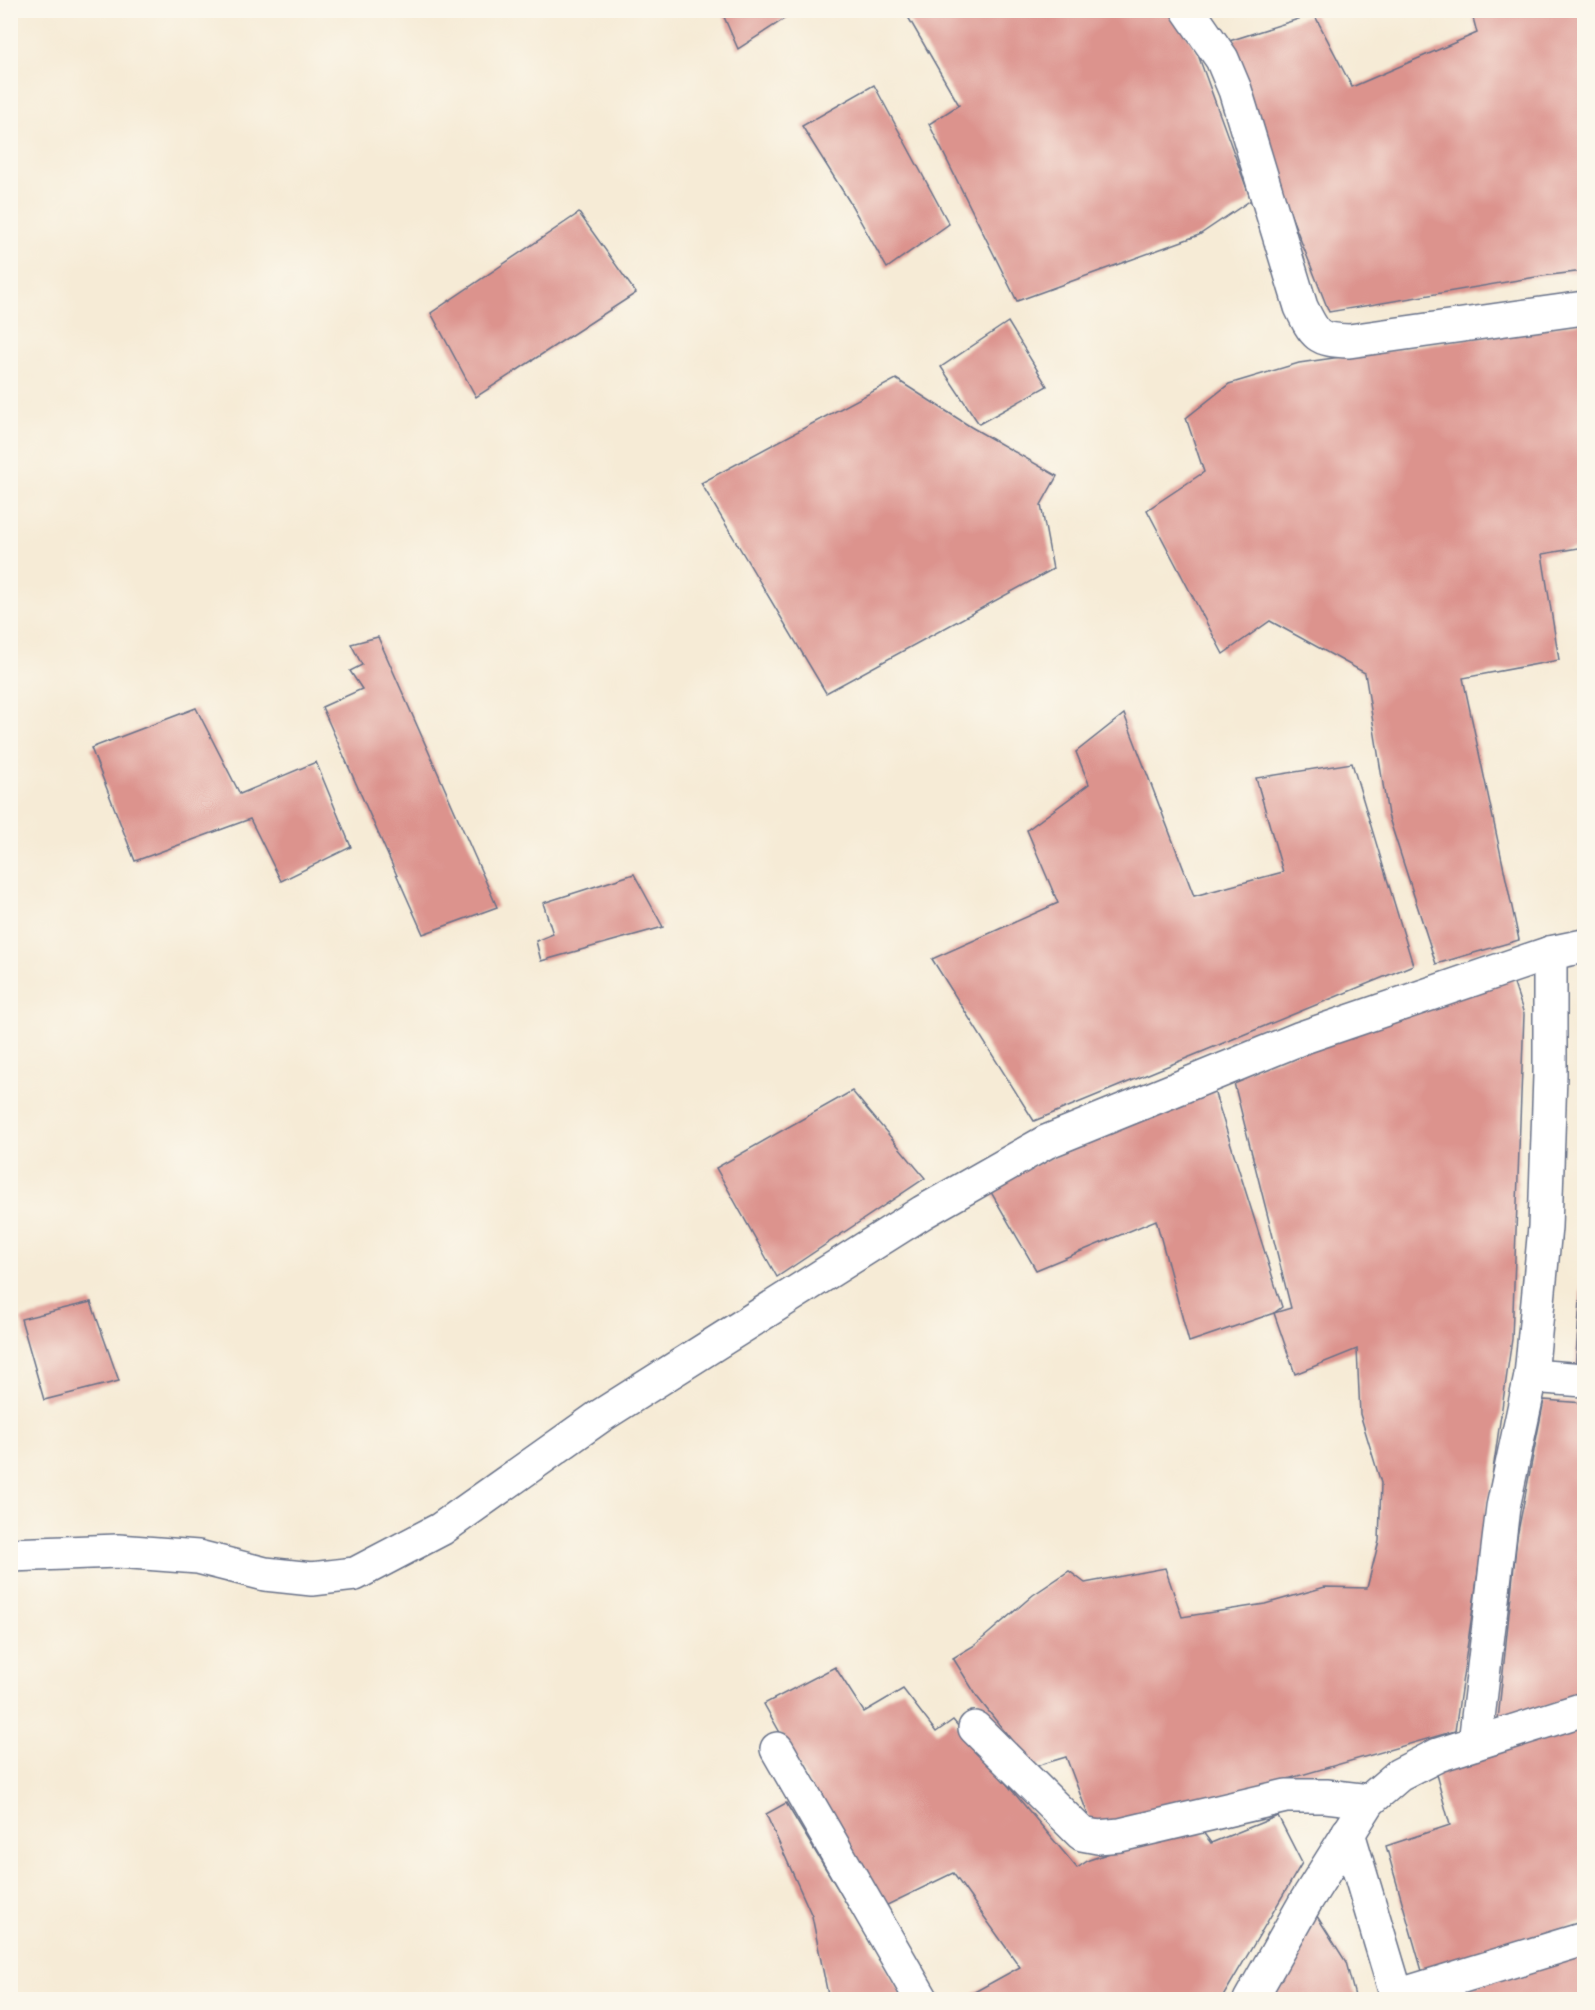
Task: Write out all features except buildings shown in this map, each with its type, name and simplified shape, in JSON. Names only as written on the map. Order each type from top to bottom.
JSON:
[{"type":"street","points":[[1188,10],[1222,59],[1235,90],[1301,307],[1311,327],[1326,341],[1349,341],[1584,308]]},
{"type":"street","points":[[10,1555],[118,1551],[198,1557],[265,1574],[312,1579],[355,1574],[441,1529],[598,1417],[923,1212],[1046,1142],[1301,1038],[1550,953],[1584,946]]},
{"type":"street","points":[[1475,1743],[1503,1507],[1531,1376],[1545,1227],[1550,1075],[1550,953]]},
{"type":"street","points":[[1531,1376],[1584,1380]]},
{"type":"street","points":[[1250,2000],[1306,1901],[1369,1801],[1399,1775],[1438,1755],[1584,1709]]},
{"type":"street","points":[[975,1728],[1082,1834],[1098,1837],[1120,1835],[1286,1796],[1326,1796],[1369,1801]]},
{"type":"street","points":[[777,1749],[922,2000]]},
{"type":"street","points":[[1348,1833],[1397,1998],[1584,1939]]}]
